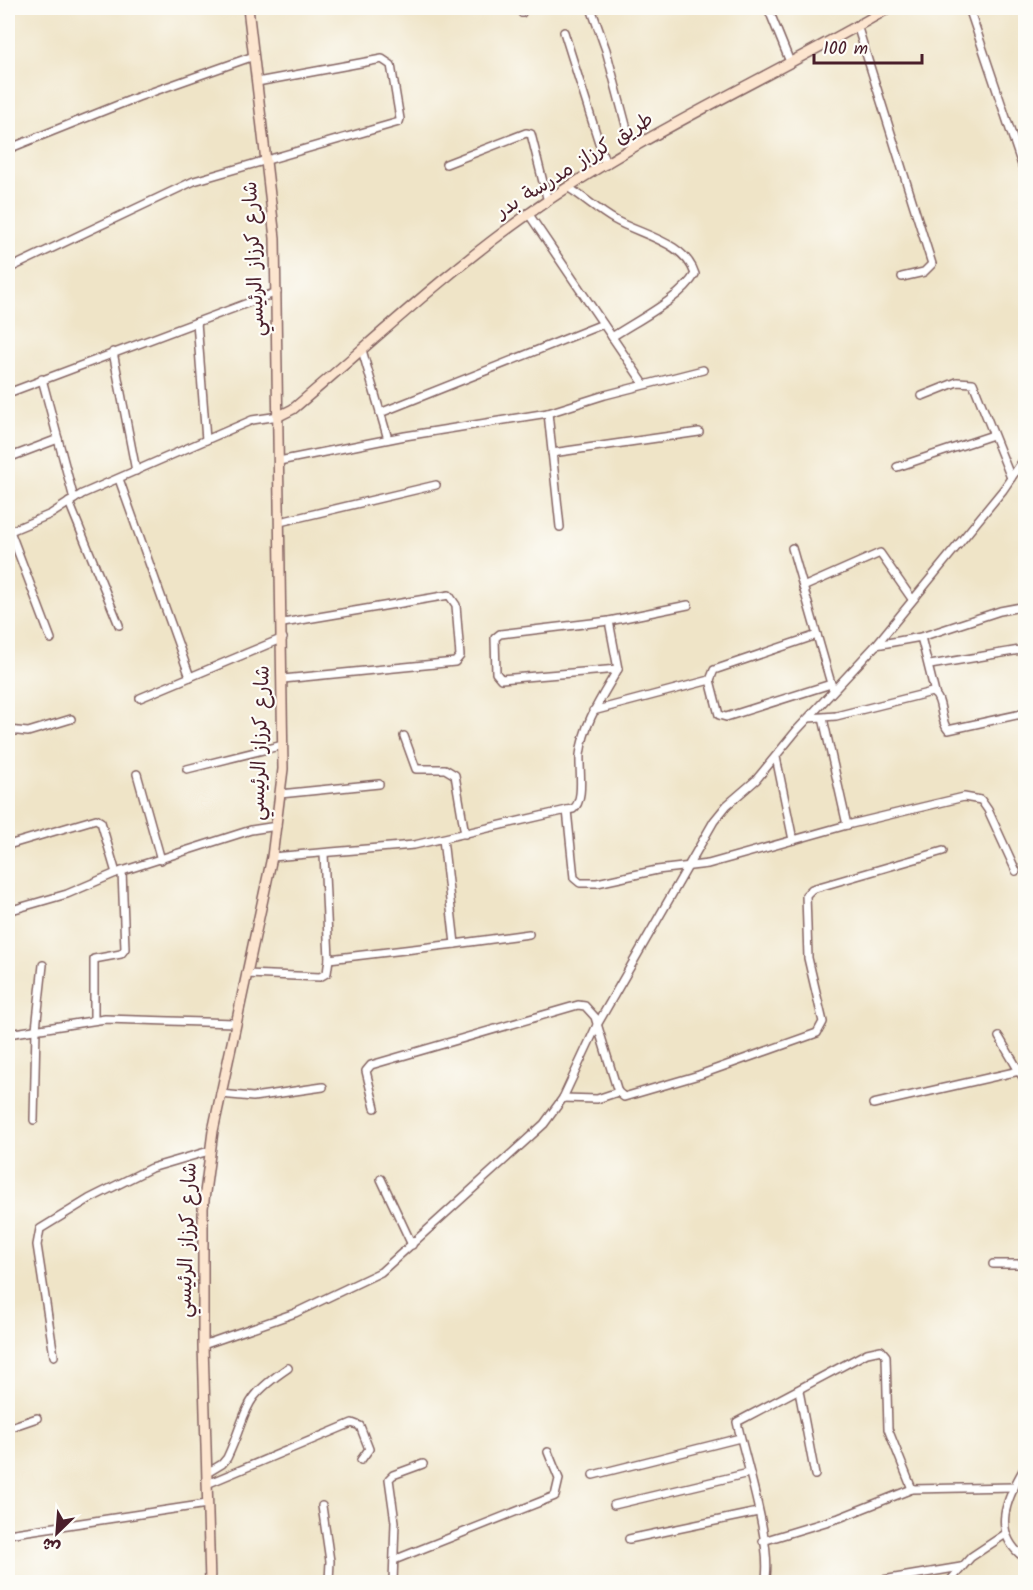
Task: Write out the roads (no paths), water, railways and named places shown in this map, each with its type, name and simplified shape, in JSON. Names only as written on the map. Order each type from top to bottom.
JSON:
[{"type":"street","name":"شارع كرزاز الرئيسي","points":[[210,1582],[202,1239],[209,1151],[278,826],[283,746],[283,623],[275,238],[248,8]]},
{"type":"street","points":[[591,8],[606,50],[632,148]]},
{"type":"street","points":[[768,8],[790,62]]},
{"type":"street","name":"طريق كرزاز مدرسة بدر","points":[[279,416],[293,409],[528,213],[632,148],[889,8]]},
{"type":"street","points":[[969,8],[1026,177]]},
{"type":"street","points":[[857,25],[932,264],[924,272],[902,277]]},
{"type":"street","points":[[564,32],[606,165]]},
{"type":"street","points":[[8,149],[138,97],[254,56]]},
{"type":"street","points":[[8,269],[161,195],[194,182],[382,127],[400,119],[391,65],[382,59],[257,82]]},
{"type":"street","points":[[446,164],[526,133],[531,134],[548,202]]},
{"type":"street","points":[[569,188],[618,222],[677,250],[693,266],[696,274],[690,283],[678,293],[612,337]]},
{"type":"street","points":[[528,213],[644,384]]},
{"type":"street","points":[[8,393],[277,292]]},
{"type":"street","points":[[197,322],[206,440]]},
{"type":"street","points":[[381,413],[603,324]]},
{"type":"street","points":[[362,350],[388,439]]},
{"type":"street","points":[[113,352],[136,471]]},
{"type":"street","points":[[279,461],[388,439],[548,412],[644,384],[703,370]]},
{"type":"street","points":[[42,379],[71,500],[119,625]]},
{"type":"street","points":[[922,396],[957,382],[973,383],[1011,478]]},
{"type":"street","points":[[548,412],[560,527]]},
{"type":"street","points":[[51,639],[9,532],[51,514],[71,500],[252,420],[279,416]]},
{"type":"street","points":[[552,453],[699,432]]},
{"type":"street","points":[[897,467],[993,435]]},
{"type":"street","points":[[8,458],[58,439]]},
{"type":"street","points":[[203,1345],[272,1322],[344,1292],[381,1272],[544,1125],[563,1098],[597,1025],[721,812],[776,757],[876,645],[1011,478],[1026,456]]},
{"type":"street","points":[[119,479],[190,677]]},
{"type":"street","points":[[280,522],[436,485]]},
{"type":"street","points":[[792,548],[834,692]]},
{"type":"street","points":[[803,587],[880,553],[912,599]]},
{"type":"street","points":[[283,623],[449,595],[456,605],[460,656],[455,662],[283,679]]},
{"type":"street","points":[[618,669],[501,679],[496,673],[497,635],[609,621],[688,605]]},
{"type":"street","points":[[876,645],[921,637],[1000,611],[1026,606]]},
{"type":"street","points":[[272,857],[414,845],[573,809],[579,802],[581,753],[593,711],[618,669],[609,621]]},
{"type":"street","points":[[817,635],[714,670],[710,680],[719,715],[724,718],[831,684]]},
{"type":"street","points":[[921,637],[930,665],[935,693],[948,730],[1026,713]]},
{"type":"street","points":[[140,698],[283,638]]},
{"type":"street","points":[[930,665],[1026,650]]},
{"type":"street","points":[[593,711],[710,680]]},
{"type":"street","points":[[809,718],[823,718],[935,693]]},
{"type":"street","points":[[823,718],[847,825]]},
{"type":"street","points":[[8,729],[28,732],[71,719]]},
{"type":"street","points":[[404,736],[416,769],[445,769],[455,775],[465,834]]},
{"type":"street","points":[[187,769],[283,746]]},
{"type":"street","points":[[776,757],[793,840]]},
{"type":"street","points":[[137,774],[161,860]]},
{"type":"street","points":[[280,794],[379,784]]},
{"type":"street","points":[[567,810],[574,878],[580,883],[590,884],[657,870],[687,868],[847,825],[964,797],[975,798],[988,810],[1016,871]]},
{"type":"street","points":[[8,845],[96,819],[101,822],[119,872],[124,949],[121,954],[94,959],[94,1019]]},
{"type":"street","points":[[8,911],[67,894],[119,872],[251,830],[278,826]]},
{"type":"street","points":[[443,839],[455,944]]},
{"type":"street","points":[[375,1108],[366,1071],[375,1063],[578,1005],[591,1011],[618,1092],[624,1097],[817,1034],[823,1022],[808,958],[806,895],[812,889],[943,851]]},
{"type":"street","points":[[246,974],[320,977],[327,973],[329,959],[324,854]]},
{"type":"street","points":[[329,959],[529,934]]},
{"type":"street","points":[[34,1120],[36,1029],[44,965]]},
{"type":"street","points":[[8,1034],[94,1019],[235,1023]]},
{"type":"street","points":[[999,1037],[1026,1082]]},
{"type":"street","points":[[873,1104],[1019,1071]]},
{"type":"street","points":[[220,1094],[253,1097],[323,1087]]},
{"type":"street","points":[[563,1098],[597,1099],[618,1092]]},
{"type":"street","points":[[54,1356],[37,1245],[38,1231],[129,1178],[173,1160],[209,1151]]},
{"type":"street","points":[[381,1179],[412,1245]]},
{"type":"street","points":[[993,1264],[1026,1264]]},
{"type":"street","points":[[765,1582],[763,1541],[758,1512],[737,1422],[867,1353],[881,1350],[886,1356],[888,1429],[912,1489]]},
{"type":"street","points":[[207,1473],[227,1458],[246,1406],[253,1395],[288,1368]]},
{"type":"street","points":[[799,1391],[815,1475]]},
{"type":"street","points":[[8,1428],[37,1418]]},
{"type":"street","points":[[207,1484],[352,1423],[360,1426],[369,1449],[361,1460]]},
{"type":"street","points":[[594,1475],[740,1438]]},
{"type":"street","points":[[394,1560],[555,1496],[559,1479],[548,1452]]},
{"type":"street","points":[[393,1582],[395,1522],[389,1479],[393,1475],[423,1464]]},
{"type":"street","points":[[1026,1466],[1014,1487],[1006,1508],[1004,1535],[1013,1549],[1026,1559]]},
{"type":"street","points":[[614,1505],[748,1473]]},
{"type":"street","points":[[763,1541],[829,1522],[912,1489],[1014,1487]]},
{"type":"street","points":[[8,1534],[207,1504]]},
{"type":"street","points":[[322,1506],[330,1561],[329,1582]]},
{"type":"street","points":[[629,1539],[758,1512]]},
{"type":"street","points":[[949,1582],[961,1567],[983,1547],[1004,1535]]},
{"type":"street","points":[[871,1582],[961,1567]]},
{"type":"street","points":[[737,1582],[752,1582]]}]
